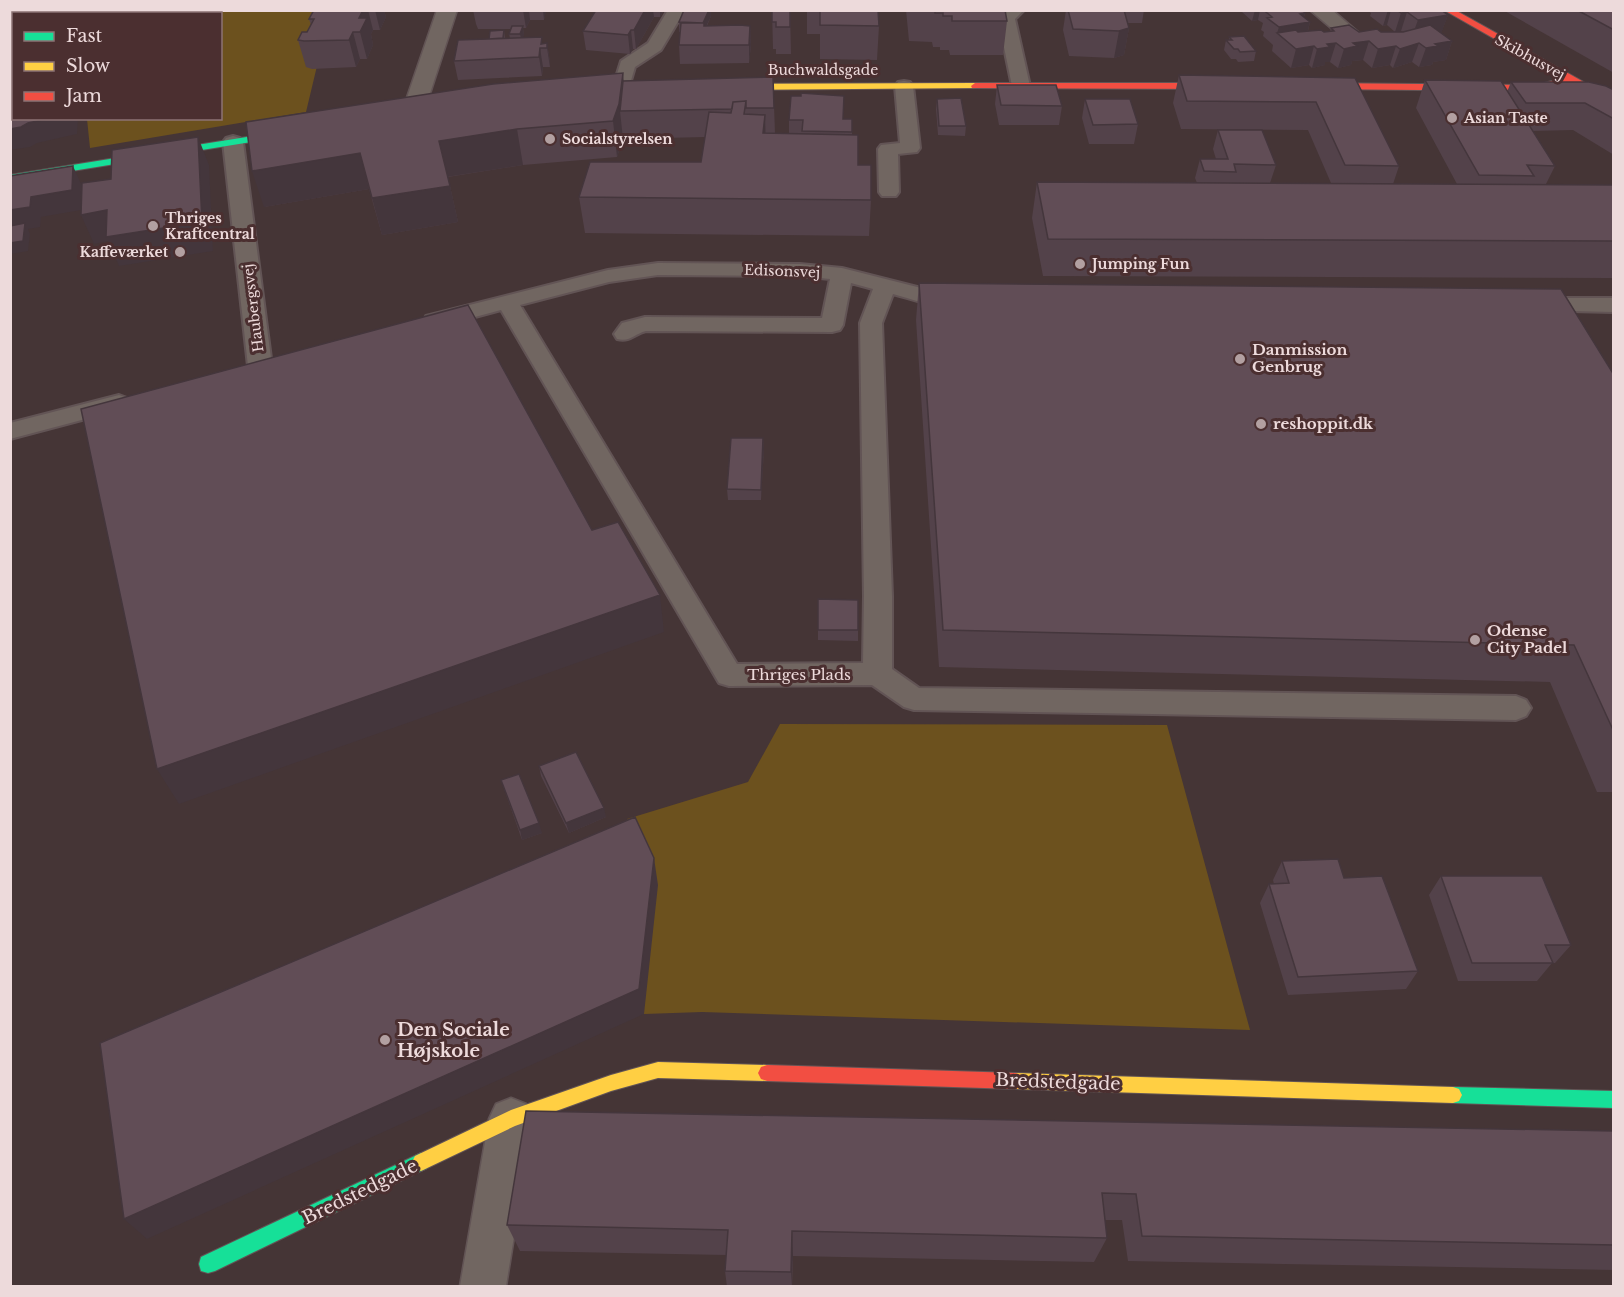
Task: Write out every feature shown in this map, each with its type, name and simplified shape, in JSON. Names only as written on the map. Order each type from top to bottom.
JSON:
[{"type":"street","points":[[412,115],[447,10]]},
{"type":"street","points":[[1319,10],[1356,39]]},
{"type":"street","name":"Skibhusvej","points":[[1448,10],[1614,103]]},
{"type":"street","points":[[1296,86],[1537,88],[1570,79]]},
{"type":"street","name":"Buchwaldsgade","points":[[715,87],[1239,86]]},
{"type":"street","points":[[10,178],[300,132]]},
{"type":"street","name":"Bredstedgade","points":[[208,1264],[511,1119],[611,1083],[658,1070],[1614,1100]]},
{"type":"street","points":[[483,1287],[511,1119]]},
{"type":"lane","points":[[621,90],[627,65],[655,46],[677,10]]},
{"type":"lane","points":[[1016,10],[1006,18],[1022,86]]},
{"type":"lane","points":[[889,192],[888,149],[910,148],[904,86]]},
{"type":"lane","name":"Haubergsvej","points":[[233,142],[249,369],[282,360]]},
{"type":"lane","name":"Edisonsvej","points":[[412,327],[608,276],[658,269],[800,270],[842,274],[936,299],[982,301]]},
{"type":"lane","points":[[625,334],[630,328],[645,324],[832,325],[842,274]]},
{"type":"lane","points":[[885,286],[871,323],[878,596],[877,674],[914,699],[1516,708]]},
{"type":"lane","name":"Thriges Plads","points":[[507,302],[729,675],[877,674]]},
{"type":"lane","points":[[1514,305],[1614,305]]},
{"type":"lane","points":[[1571,305],[1583,325]]},
{"type":"lane","points":[[10,431],[143,396]]},
{"type":"shaded area","points":[[12,10],[344,11],[317,66],[306,112],[90,148],[87,120],[222,120],[222,12],[12,12],[12,83],[10,82]]},
{"type":"shaded area","points":[[187,10],[188,12],[24,12]]},
{"type":"shaded area","points":[[780,724],[1167,725],[1250,1030],[702,1012],[644,1014],[640,844],[627,819],[748,782]]},
{"type":"building","points":[[314,10],[363,10],[359,18],[367,18],[360,32],[353,32],[349,40],[298,40],[302,32],[307,32],[314,19],[309,19]]},
{"type":"building","points":[[596,10],[645,10],[634,30],[631,30],[628,35],[583,31]]},
{"type":"building","points":[[684,10],[709,10],[703,23],[679,22]]},
{"type":"building","points":[[772,10],[790,10],[790,27],[776,27],[776,22],[772,22]]},
{"type":"building","points":[[820,10],[878,10],[879,26],[820,25]]},
{"type":"building","points":[[935,10],[1005,10],[1007,21],[952,21],[952,16],[943,16],[943,13],[935,13]]},
{"type":"building","points":[[1068,10],[1124,10],[1129,28],[1119,31],[1073,29]]},
{"type":"building","points":[[1302,10],[1305,13],[1300,14],[1310,22],[1279,27],[1267,18],[1272,17],[1266,12]]},
{"type":"building","points":[[1397,10],[1441,10],[1448,15],[1418,20],[1407,12],[1401,13]]},
{"type":"building","points":[[1577,10],[1614,10],[1614,30]]},
{"type":"building","points":[[681,23],[704,23],[704,26],[750,26],[749,45],[679,45]]},
{"type":"building","points":[[1349,25],[1359,32],[1377,29],[1381,32],[1403,32],[1430,25],[1452,41],[1426,48],[1419,43],[1400,49],[1396,46],[1378,49],[1369,41],[1353,43],[1357,46],[1344,49],[1336,43],[1327,44],[1330,47],[1317,49],[1314,46],[1296,49],[1277,33],[1296,30],[1298,32],[1334,31],[1331,28]]},
{"type":"building","points":[[512,26],[523,26],[520,34],[509,34]]},
{"type":"building","points":[[504,30],[503,38],[489,39],[490,31]]},
{"type":"building","points":[[1244,36],[1256,51],[1240,52],[1226,40],[1232,40],[1229,37]]},
{"type":"building","points":[[542,37],[541,44],[547,43],[547,48],[540,48],[539,57],[454,61],[458,40]]},
{"type":"building","points":[[623,73],[619,104],[613,121],[517,129],[439,141],[450,186],[372,198],[360,153],[252,171],[246,122],[493,84]]},
{"type":"building","points":[[1179,75],[1355,78],[1399,166],[1345,165],[1316,102],[1187,101]]},
{"type":"building","points":[[773,77],[774,108],[746,108],[746,101],[733,102],[732,109],[620,111],[623,81]]},
{"type":"building","points":[[1425,80],[1501,81],[1555,166],[1527,165],[1534,176],[1479,175]]},
{"type":"building","points":[[1511,82],[1589,82],[1606,86],[1614,90],[1614,119],[1585,103],[1526,103]]},
{"type":"building","points":[[997,85],[1056,85],[1062,106],[1001,105]]},
{"type":"building","points":[[801,93],[844,96],[843,119],[852,119],[852,132],[802,131],[803,120],[789,120],[791,96],[801,96]]},
{"type":"building","points":[[961,98],[966,126],[939,126],[937,99]]},
{"type":"building","points":[[1085,99],[1130,99],[1138,124],[1093,125]]},
{"type":"building","points":[[746,101],[744,114],[765,115],[763,133],[858,135],[858,165],[871,165],[871,200],[579,197],[590,162],[701,162],[709,112],[731,113],[733,102]]},
{"type":"building","points":[[12,104],[12,120],[42,120],[10,129],[10,105]]},
{"type":"building","points":[[1218,130],[1262,130],[1276,165],[1234,164],[1236,172],[1204,171],[1200,159],[1228,159]]},
{"type":"building","points":[[198,137],[202,222],[106,237],[107,210],[81,215],[82,183],[111,179],[112,150]]},
{"type":"building","points":[[73,166],[72,190],[31,197],[30,207],[10,210],[10,176]]},
{"type":"building","points":[[1037,182],[1614,185],[1614,241],[1048,239]]},
{"type":"building","points":[[25,223],[23,241],[10,243],[10,226]]},
{"type":"building","points":[[919,283],[1561,289],[1614,375],[1614,732],[1574,645],[943,630]]},
{"type":"building","points":[[468,305],[592,530],[618,522],[660,595],[157,769],[81,409]]},
{"type":"building","points":[[731,438],[763,438],[761,490],[727,489]]},
{"type":"building","points":[[818,599],[858,600],[858,630],[818,630]]},
{"type":"building","points":[[576,752],[604,808],[566,823],[539,766]]},
{"type":"building","points":[[519,774],[539,823],[520,830],[501,780]]},
{"type":"building","name":"Den Sociale Højskole","points":[[635,817],[654,858],[639,989],[124,1219],[100,1043]]},
{"type":"building","points":[[1338,859],[1344,878],[1382,876],[1418,971],[1298,977],[1269,884],[1289,883],[1282,861]]},
{"type":"building","points":[[1441,876],[1542,876],[1571,945],[1545,945],[1553,963],[1472,963]]},
{"type":"building","points":[[526,1111],[1614,1131],[1614,1245],[1142,1236],[1136,1194],[1102,1193],[1107,1238],[792,1231],[791,1272],[725,1271],[728,1230],[507,1225]]},
{"type":"traffic: fast","points":[[10,178],[291,133]]},
{"type":"traffic: fast","points":[[1453,1095],[1614,1100]]},
{"type":"traffic: fast","points":[[208,1264],[421,1162]]},
{"type":"traffic: slow","points":[[727,87],[975,86]]},
{"type":"traffic: slow","points":[[421,1162],[511,1119],[611,1083],[658,1070],[767,1073]]},
{"type":"traffic: slow","points":[[1015,1081],[1453,1095]]},
{"type":"traffic: jam","points":[[1448,10],[1614,103]]},
{"type":"traffic: jam","points":[[1315,86],[1537,88],[1570,79]]},
{"type":"traffic: jam","points":[[975,86],[1221,86]]},
{"type":"traffic: jam","points":[[767,1073],[1015,1081]]},
{"type":"place","name":"Asian Taste","points":[[1452,118]]},
{"type":"place","name":"Socialstyrelsen","points":[[550,139]]},
{"type":"place","name":"Thriges Kraftcentral","points":[[153,226]]},
{"type":"place","name":"Kaffeværket","points":[[180,252]]},
{"type":"place","name":"Jumping Fun","points":[[1080,264]]},
{"type":"place","name":"Danmission Genbrug","points":[[1240,359]]},
{"type":"place","name":"reshoppit.dk","points":[[1261,424]]},
{"type":"place","name":"Odense City Padel","points":[[1475,640]]},
{"type":"place","name":"Den Sociale Højskole","points":[[385,1040]]}]
